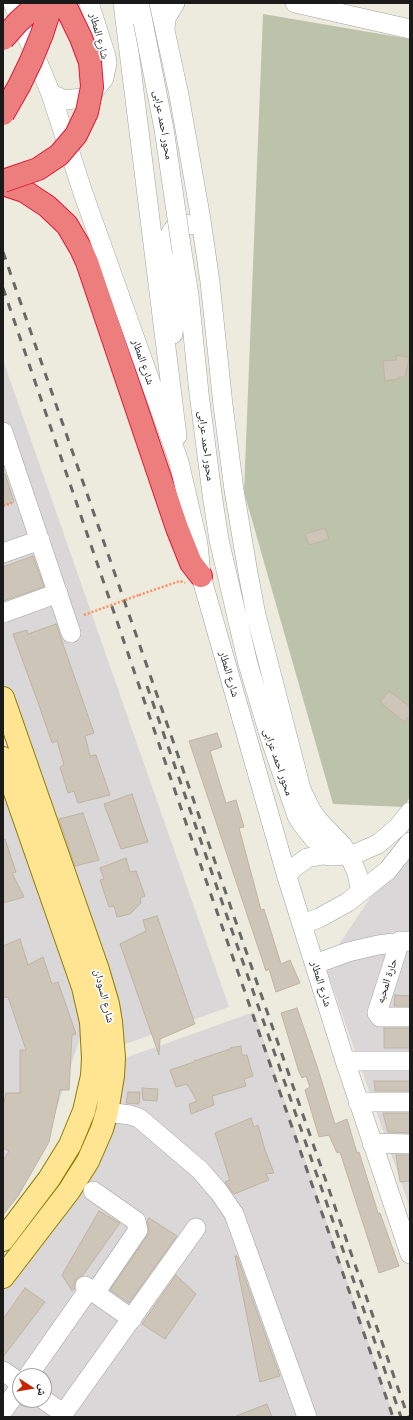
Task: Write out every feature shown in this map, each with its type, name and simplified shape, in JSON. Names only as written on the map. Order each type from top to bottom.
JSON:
[{"type":"highway","points":[[3,39],[18,22],[39,3]]},
{"type":"highway","points":[[3,114],[19,86],[31,60],[42,34],[52,3]]},
{"type":"highway","points":[[3,181],[38,169],[59,155],[76,135],[87,112],[92,87],[90,62],[81,38],[64,3]]},
{"type":"highway","points":[[3,184],[24,191],[36,198],[57,215],[74,237],[87,262],[176,528],[191,563],[203,582]]},
{"type":"main road","name":"شارع السودان","points":[[3,698],[95,962],[108,1004],[112,1028],[114,1058],[113,1076],[107,1112],[96,1145],[79,1177],[3,1277]]},
{"type":"main road","name":"شارع السودان","points":[[3,758],[7,780],[88,1004],[93,1040],[92,1076],[84,1111],[72,1140],[60,1161],[3,1240]]},
{"type":"main road","points":[[84,1111],[107,1112]]},
{"type":"street","name":"شارع المطار","points":[[13,3],[51,94],[89,208],[178,462],[198,544],[203,582],[287,877],[344,1062],[410,1254]]},
{"type":"street","name":"شارع المطار","points":[[51,94],[66,100],[82,98],[95,90],[104,78],[107,63],[106,56],[90,3]]},
{"type":"street","name":"محور احمد عرابى","points":[[123,3],[168,359],[178,462]]},
{"type":"street","name":"محور احمد عرابى","points":[[139,3],[164,129],[189,296],[199,393],[219,540],[252,679],[276,756],[297,816],[314,839],[322,844],[349,855]]},
{"type":"street","points":[[159,3],[191,158],[210,282],[234,490],[241,539],[256,615],[301,789],[308,805],[318,820],[342,845],[349,855],[357,873],[361,892]]},
{"type":"street","points":[[165,33],[164,27],[166,18],[175,3]]},
{"type":"street","points":[[295,3],[410,29]]},
{"type":"street","points":[[168,359],[175,312],[169,236],[174,228],[183,224],[193,226],[203,236]]},
{"type":"street","points":[[3,432],[71,633]]},
{"type":"street","points":[[3,553],[40,540]]},
{"type":"street","points":[[3,613],[58,593]]},
{"type":"street","points":[[287,877],[296,866],[307,858],[322,855],[349,855],[366,850],[378,844],[398,828],[410,812]]},
{"type":"street","points":[[302,924],[334,911],[348,902],[388,870],[407,850]]},
{"type":"street","points":[[315,964],[348,952],[405,941]]},
{"type":"street","name":"حارة المحبه","points":[[405,941],[377,1011],[378,1016],[383,1017],[410,1017]]},
{"type":"street","points":[[344,1062],[410,1061]]},
{"type":"street","points":[[358,1102],[410,1102]]},
{"type":"street","points":[[107,1112],[130,1115],[139,1118],[200,1170],[219,1192],[234,1214],[308,1417]]},
{"type":"street","points":[[372,1143],[410,1144]]},
{"type":"street","points":[[34,1368],[89,1289],[138,1230],[136,1222],[93,1192]]},
{"type":"street","points":[[52,1407],[62,1415],[196,1228]]},
{"type":"street","points":[[89,1289],[132,1319]]},
{"type":"street","points":[[3,1371],[12,1377]]},
{"type":"street","points":[[3,1411],[12,1398]]},
{"type":"path","points":[[84,615],[180,581],[203,582]]},
{"type":"shaded area","points":[[263,14],[410,39],[410,797],[404,807],[333,804],[244,492]]},
{"type":"shaded area","points":[[3,360],[229,1007],[123,1045],[3,692]]},
{"type":"shaded area","points":[[3,770],[86,1020],[50,1129],[3,1195]]},
{"type":"shaded area","points":[[410,839],[410,1208],[325,965]]},
{"type":"shaded area","points":[[254,1012],[394,1417],[3,1417],[3,1246],[100,1067]]},
{"type":"building","points":[[397,355],[409,358],[405,377],[398,377],[398,379],[385,381],[383,361],[396,360]]},
{"type":"building","points":[[3,474],[5,474],[14,502],[3,505]]},
{"type":"building","points":[[325,528],[329,539],[309,545],[305,534]]},
{"type":"building","points":[[33,556],[44,587],[3,601],[3,567]]},
{"type":"building","points":[[56,624],[94,733],[85,736],[90,756],[96,755],[110,795],[78,803],[74,791],[68,793],[60,767],[64,765],[57,741],[52,743],[13,634],[27,630],[28,634]]},
{"type":"building","points":[[389,691],[410,707],[410,715],[404,722],[380,702]]},
{"type":"building","points":[[217,733],[222,747],[210,751],[226,803],[236,800],[244,827],[239,828],[261,910],[264,909],[281,964],[290,960],[300,983],[276,992],[269,969],[266,971],[189,741]]},
{"type":"building","points":[[132,794],[148,842],[121,849],[104,804]]},
{"type":"building","points":[[83,813],[99,860],[75,866],[59,819]]},
{"type":"building","points":[[3,839],[5,839],[16,872],[12,873],[24,897],[3,903]]},
{"type":"building","points":[[126,858],[130,872],[136,871],[145,896],[140,898],[141,903],[130,914],[117,917],[114,906],[109,907],[100,880],[104,879],[100,868]]},
{"type":"building","points":[[157,916],[195,1024],[160,1039],[159,1055],[120,944],[146,931],[143,920]]},
{"type":"building","points":[[20,939],[28,965],[43,957],[52,984],[58,982],[76,1034],[72,1035],[69,1090],[60,1090],[49,1142],[18,1196],[3,1215],[3,1161],[9,1151],[3,1148],[3,1108],[6,1093],[20,1093],[20,1050],[26,1050],[8,997],[3,998],[3,946]]},
{"type":"building","points":[[395,995],[410,996],[410,1006],[394,1006]]},
{"type":"building","points":[[297,1008],[335,1124],[347,1119],[378,1213],[380,1213],[399,1266],[379,1273],[340,1152],[337,1153],[329,1135],[319,1137],[305,1090],[310,1087],[306,1076],[302,1078],[299,1072],[281,1013]]},
{"type":"building","points":[[384,1028],[410,1028],[410,1048],[384,1048]]},
{"type":"building","points":[[241,1046],[242,1055],[247,1055],[253,1076],[244,1079],[246,1086],[212,1096],[214,1105],[191,1114],[189,1104],[197,1101],[187,1084],[176,1087],[170,1070],[230,1048]]},
{"type":"building","points":[[374,1081],[410,1081],[410,1091],[375,1091]]},
{"type":"building","points":[[142,1088],[158,1089],[157,1101],[143,1100]]},
{"type":"building","points":[[128,1092],[140,1092],[139,1104],[126,1103]]},
{"type":"building","points":[[383,1113],[410,1113],[410,1133],[388,1132]]},
{"type":"building","points":[[251,1118],[254,1127],[258,1125],[265,1150],[274,1173],[266,1174],[269,1180],[234,1194],[225,1182],[230,1180],[215,1133]]},
{"type":"building","points":[[396,1155],[410,1155],[410,1181],[400,1182]]},
{"type":"building","points":[[99,1211],[120,1223],[83,1275],[76,1279],[74,1285],[75,1288],[72,1291],[62,1275]]},
{"type":"building","points":[[149,1218],[177,1236],[129,1303],[110,1290],[147,1236],[149,1232],[147,1221]]},
{"type":"building","points":[[235,1256],[237,1256],[280,1376],[260,1382]]},
{"type":"building","points":[[176,1275],[196,1294],[165,1339],[142,1324]]},
{"type":"building","points":[[25,1288],[45,1302],[3,1357],[3,1319]]},
{"type":"building","points":[[267,1404],[272,1417],[236,1417],[236,1416]]},
{"type":"railway","points":[[3,252],[408,1417]]},
{"type":"railway","points":[[3,288],[185,820],[393,1417]]},
{"type":"railway","points":[[147,686],[401,1417]]}]
